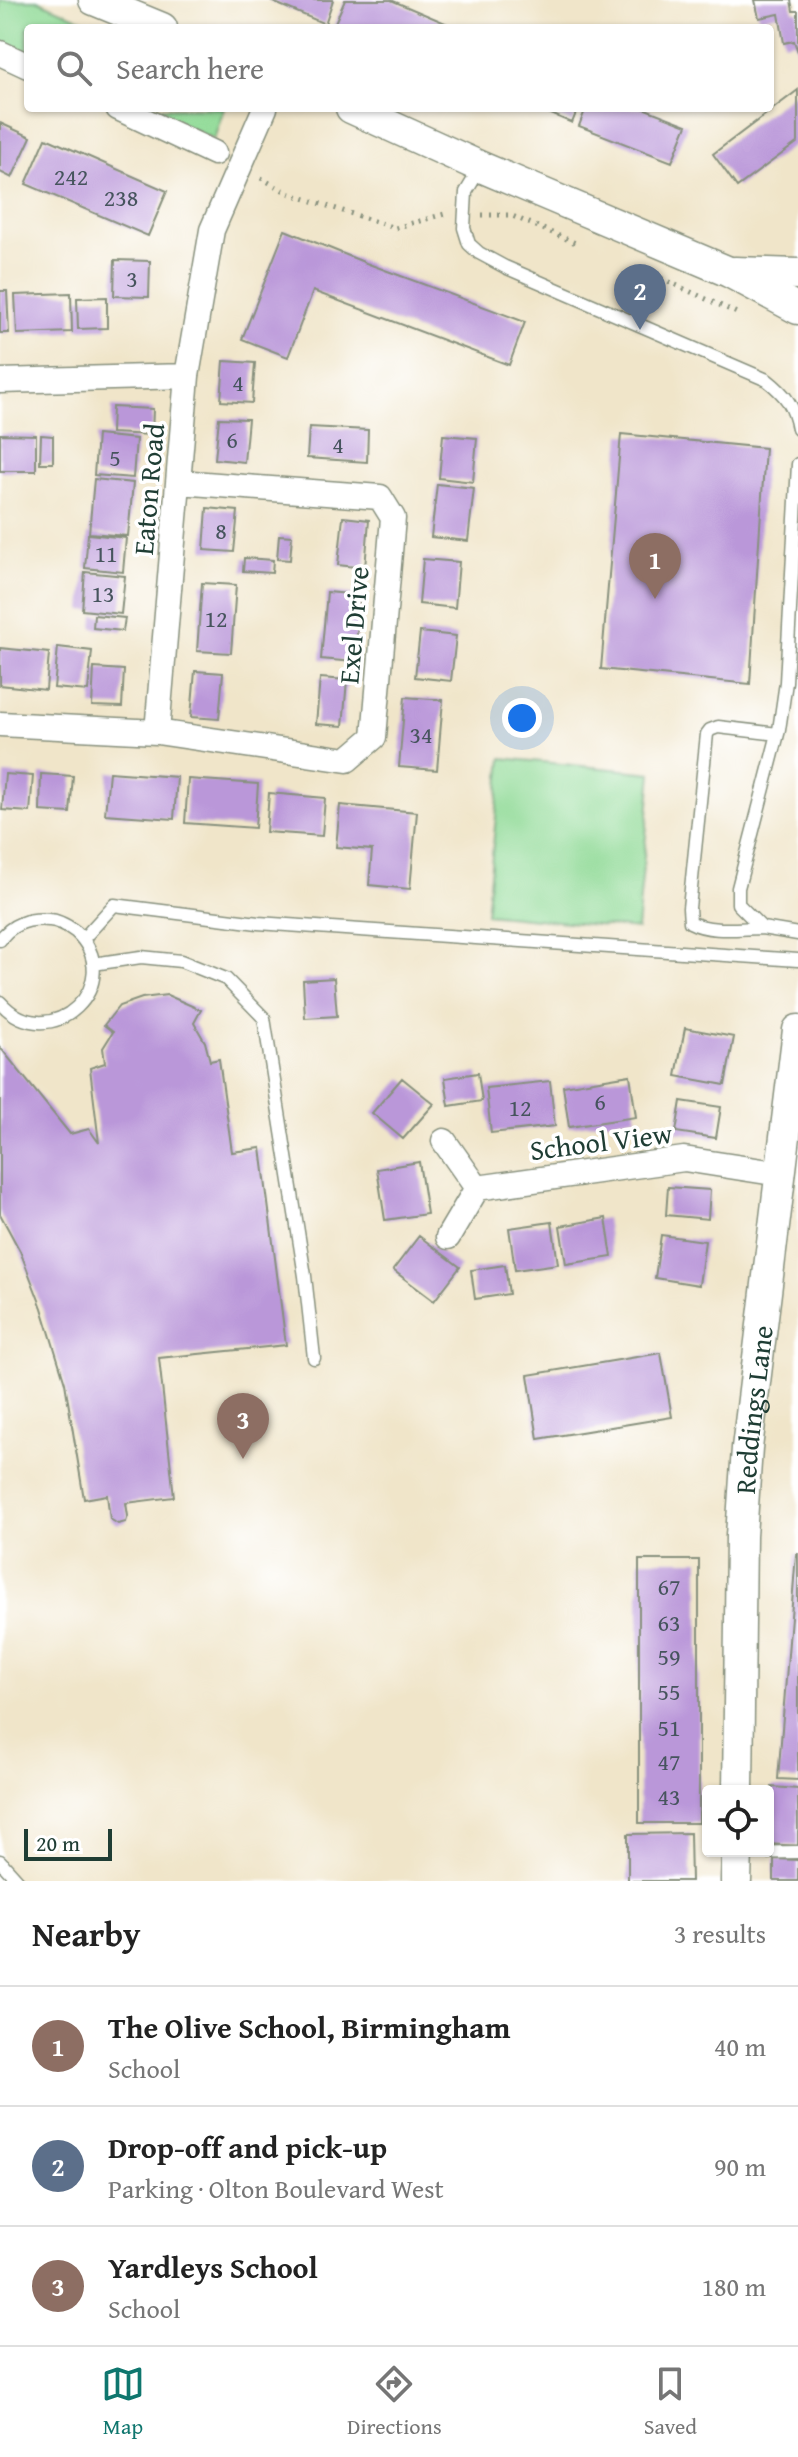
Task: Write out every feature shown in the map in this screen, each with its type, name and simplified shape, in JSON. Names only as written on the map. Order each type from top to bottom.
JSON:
[{"type":"street","points":[[94,0],[152,24]]},
{"type":"street","points":[[0,53],[24,64]]},
{"type":"street","points":[[127,112],[214,153]]},
{"type":"street","name":"Eaton Road","points":[[157,732],[187,376],[212,230],[263,112]]},
{"type":"street","points":[[360,112],[729,272],[798,309]]},
{"type":"street","points":[[729,272],[798,274]]},
{"type":"street","points":[[0,381],[187,376]]},
{"type":"street","name":"Exel Drive","points":[[157,732],[347,760],[374,737],[393,518],[380,497],[179,482]]},
{"type":"street","points":[[0,724],[157,732]]},
{"type":"street","name":"Reddings Lane","points":[[738,1785],[742,1521],[747,1448],[798,1030]]},
{"type":"street","points":[[444,1141],[477,1188],[448,1237]]},
{"type":"street","name":"School View","points":[[477,1188],[684,1159],[781,1174]]},
{"type":"lane","points":[[481,167],[466,192],[463,215],[469,244],[479,253],[767,380],[785,394],[795,412],[798,429]]},
{"type":"lane","points":[[762,928],[738,904],[738,888],[778,734],[786,682],[798,464]]},
{"type":"lane","points":[[778,734],[718,727],[707,734],[690,922],[714,929],[762,928],[798,934]]},
{"type":"lane","points":[[83,939],[114,905],[258,923],[798,960]]},
{"type":"lane","points":[[0,940],[19,923],[37,919],[54,920],[70,927],[83,939],[93,964],[92,982],[86,998],[74,1011],[58,1020],[41,1023],[24,1020],[0,1002]]},
{"type":"lane","points":[[93,964],[141,957],[181,961],[226,979],[264,1018],[305,1276],[314,1358]]},
{"type":"lane","points":[[737,1862],[798,1852]]},
{"type":"lane","points":[[0,1861],[18,1881]]},
{"type":"path","points":[[239,165],[288,193],[395,228],[447,213],[510,215],[584,246]]},
{"type":"path","points":[[653,275],[751,319]]},
{"type":"green space","points":[[0,0],[37,0],[92,24],[24,24],[24,53],[0,42]]},
{"type":"green space","points":[[154,112],[223,112],[214,139]]},
{"type":"green space","points":[[502,758],[652,773],[637,929],[486,914]]},
{"type":"building","points":[[268,0],[333,0],[325,24]]},
{"type":"building","points":[[345,0],[391,0],[448,24],[334,24]]},
{"type":"building","points":[[755,0],[791,0],[793,11],[798,11],[798,52],[794,41],[784,43],[779,14],[759,18]]},
{"type":"building","points":[[798,90],[798,142],[737,187],[713,154],[769,112],[774,112],[774,108]]},
{"type":"building","points":[[546,112],[576,112],[572,123]]},
{"type":"building","points":[[584,112],[653,112],[687,125],[672,162],[579,126]]},
{"type":"building","points":[[0,123],[31,137],[12,178],[0,172]]},
{"type":"building","points":[[46,138],[167,191],[148,236],[26,184]]},
{"type":"building","points":[[285,230],[525,322],[509,365],[313,291],[288,357],[242,339]]},
{"type":"building","points":[[115,260],[150,261],[149,297],[114,296]]},
{"type":"building","points":[[0,291],[7,291],[9,333],[0,333]]},
{"type":"building","points":[[71,293],[72,332],[17,334],[15,295]]},
{"type":"building","points":[[107,297],[107,328],[78,329],[77,298]]},
{"type":"building","points":[[224,361],[255,363],[252,403],[221,401]]},
{"type":"building","points":[[112,407],[153,409],[152,435],[111,433]]},
{"type":"building","points":[[219,418],[248,419],[244,462],[215,459]]},
{"type":"building","points":[[309,427],[368,430],[367,462],[307,458]]},
{"type":"building","points":[[0,434],[36,435],[36,471],[0,471]]},
{"type":"building","points":[[621,434],[765,448],[750,684],[601,669]]},
{"type":"building","points":[[41,435],[53,436],[53,463],[40,463]]},
{"type":"building","points":[[97,435],[136,439],[133,478],[94,475]]},
{"type":"building","points":[[443,435],[477,438],[473,482],[439,478]]},
{"type":"building","points":[[94,479],[133,483],[128,536],[89,533]]},
{"type":"building","points":[[437,484],[474,488],[468,541],[431,537]]},
{"type":"building","points":[[207,508],[238,511],[234,552],[204,550]]},
{"type":"building","points":[[343,517],[369,520],[365,568],[338,565]]},
{"type":"building","points":[[88,534],[126,538],[123,572],[85,568]]},
{"type":"building","points":[[279,535],[292,536],[290,560],[277,559]]},
{"type":"building","points":[[244,558],[273,560],[272,573],[243,571]]},
{"type":"building","points":[[423,559],[459,562],[455,608],[419,604]]},
{"type":"building","points":[[85,572],[125,576],[121,614],[82,610]]},
{"type":"building","points":[[202,583],[236,585],[231,653],[197,651]]},
{"type":"building","points":[[327,592],[361,595],[354,662],[321,659]]},
{"type":"building","points":[[94,615],[125,618],[123,631],[93,628]]},
{"type":"building","points":[[420,632],[456,636],[451,681],[415,677]]},
{"type":"building","points":[[58,647],[92,651],[88,691],[54,688]]},
{"type":"building","points":[[0,648],[49,653],[46,690],[0,685]]},
{"type":"building","points":[[94,668],[124,670],[122,707],[92,706]]},
{"type":"building","points":[[195,671],[223,673],[219,719],[191,717]]},
{"type":"building","points":[[320,678],[347,680],[343,726],[316,724]]},
{"type":"building","points":[[405,697],[443,700],[437,770],[399,767]]},
{"type":"building","points":[[109,772],[177,777],[174,819],[105,814]]},
{"type":"building","points":[[5,774],[33,776],[30,812],[2,810]]},
{"type":"building","points":[[41,774],[73,776],[70,813],[40,811]]},
{"type":"building","points":[[188,779],[258,784],[255,828],[185,823]]},
{"type":"building","points":[[269,793],[325,798],[322,836],[266,832]]},
{"type":"building","points":[[340,805],[417,812],[410,889],[369,885],[372,850],[336,847]]},
{"type":"building","points":[[334,978],[337,1016],[305,1018],[303,980]]},
{"type":"building","points":[[167,995],[201,1010],[194,1023],[205,1042],[210,1061],[219,1059],[232,1152],[261,1148],[286,1345],[159,1358],[174,1497],[126,1503],[126,1522],[118,1524],[110,1519],[107,1495],[84,1499],[65,1383],[42,1308],[20,1251],[0,1214],[0,1047],[70,1134],[89,1129],[99,1143],[90,1068],[105,1063],[103,1048],[113,1032],[104,1025],[119,1006],[142,998]]},
{"type":"building","points":[[685,1028],[734,1037],[725,1085],[676,1076]]},
{"type":"building","points":[[478,1073],[482,1101],[449,1106],[445,1078]]},
{"type":"building","points":[[630,1075],[636,1117],[569,1127],[563,1086]]},
{"type":"building","points":[[402,1078],[434,1104],[403,1139],[372,1113]]},
{"type":"building","points":[[550,1081],[555,1126],[491,1133],[486,1088]]},
{"type":"building","points":[[681,1101],[721,1107],[716,1138],[676,1132]]},
{"type":"building","points":[[419,1162],[427,1214],[385,1220],[377,1169]]},
{"type":"building","points":[[668,1187],[710,1190],[708,1219],[666,1215]]},
{"type":"building","points":[[606,1218],[612,1257],[566,1264],[560,1226]]},
{"type":"building","points":[[552,1222],[558,1264],[515,1270],[509,1228]]},
{"type":"building","points":[[661,1235],[705,1241],[699,1285],[655,1278]]},
{"type":"building","points":[[419,1236],[460,1267],[434,1301],[393,1270]]},
{"type":"building","points":[[505,1265],[509,1294],[475,1299],[471,1270]]},
{"type":"building","points":[[661,1353],[672,1417],[538,1439],[528,1375]]},
{"type":"building","points":[[798,1554],[798,1780],[778,1779]]},
{"type":"building","points":[[639,1560],[699,1560],[699,1823],[639,1823]]},
{"type":"building","points":[[774,1787],[798,1789],[798,1846],[774,1844]]},
{"type":"building","points":[[690,1833],[691,1881],[628,1881],[628,1834]]},
{"type":"building","points":[[774,1859],[798,1860],[798,1881],[774,1881]]},
{"type":"place","name":"Drop-off and pick-up","points":[[640,330]]},
{"type":"place","name":"The Olive School, Birmingham","points":[[655,599]]},
{"type":"place","name":"Yardleys School","points":[[243,1459]]}]
